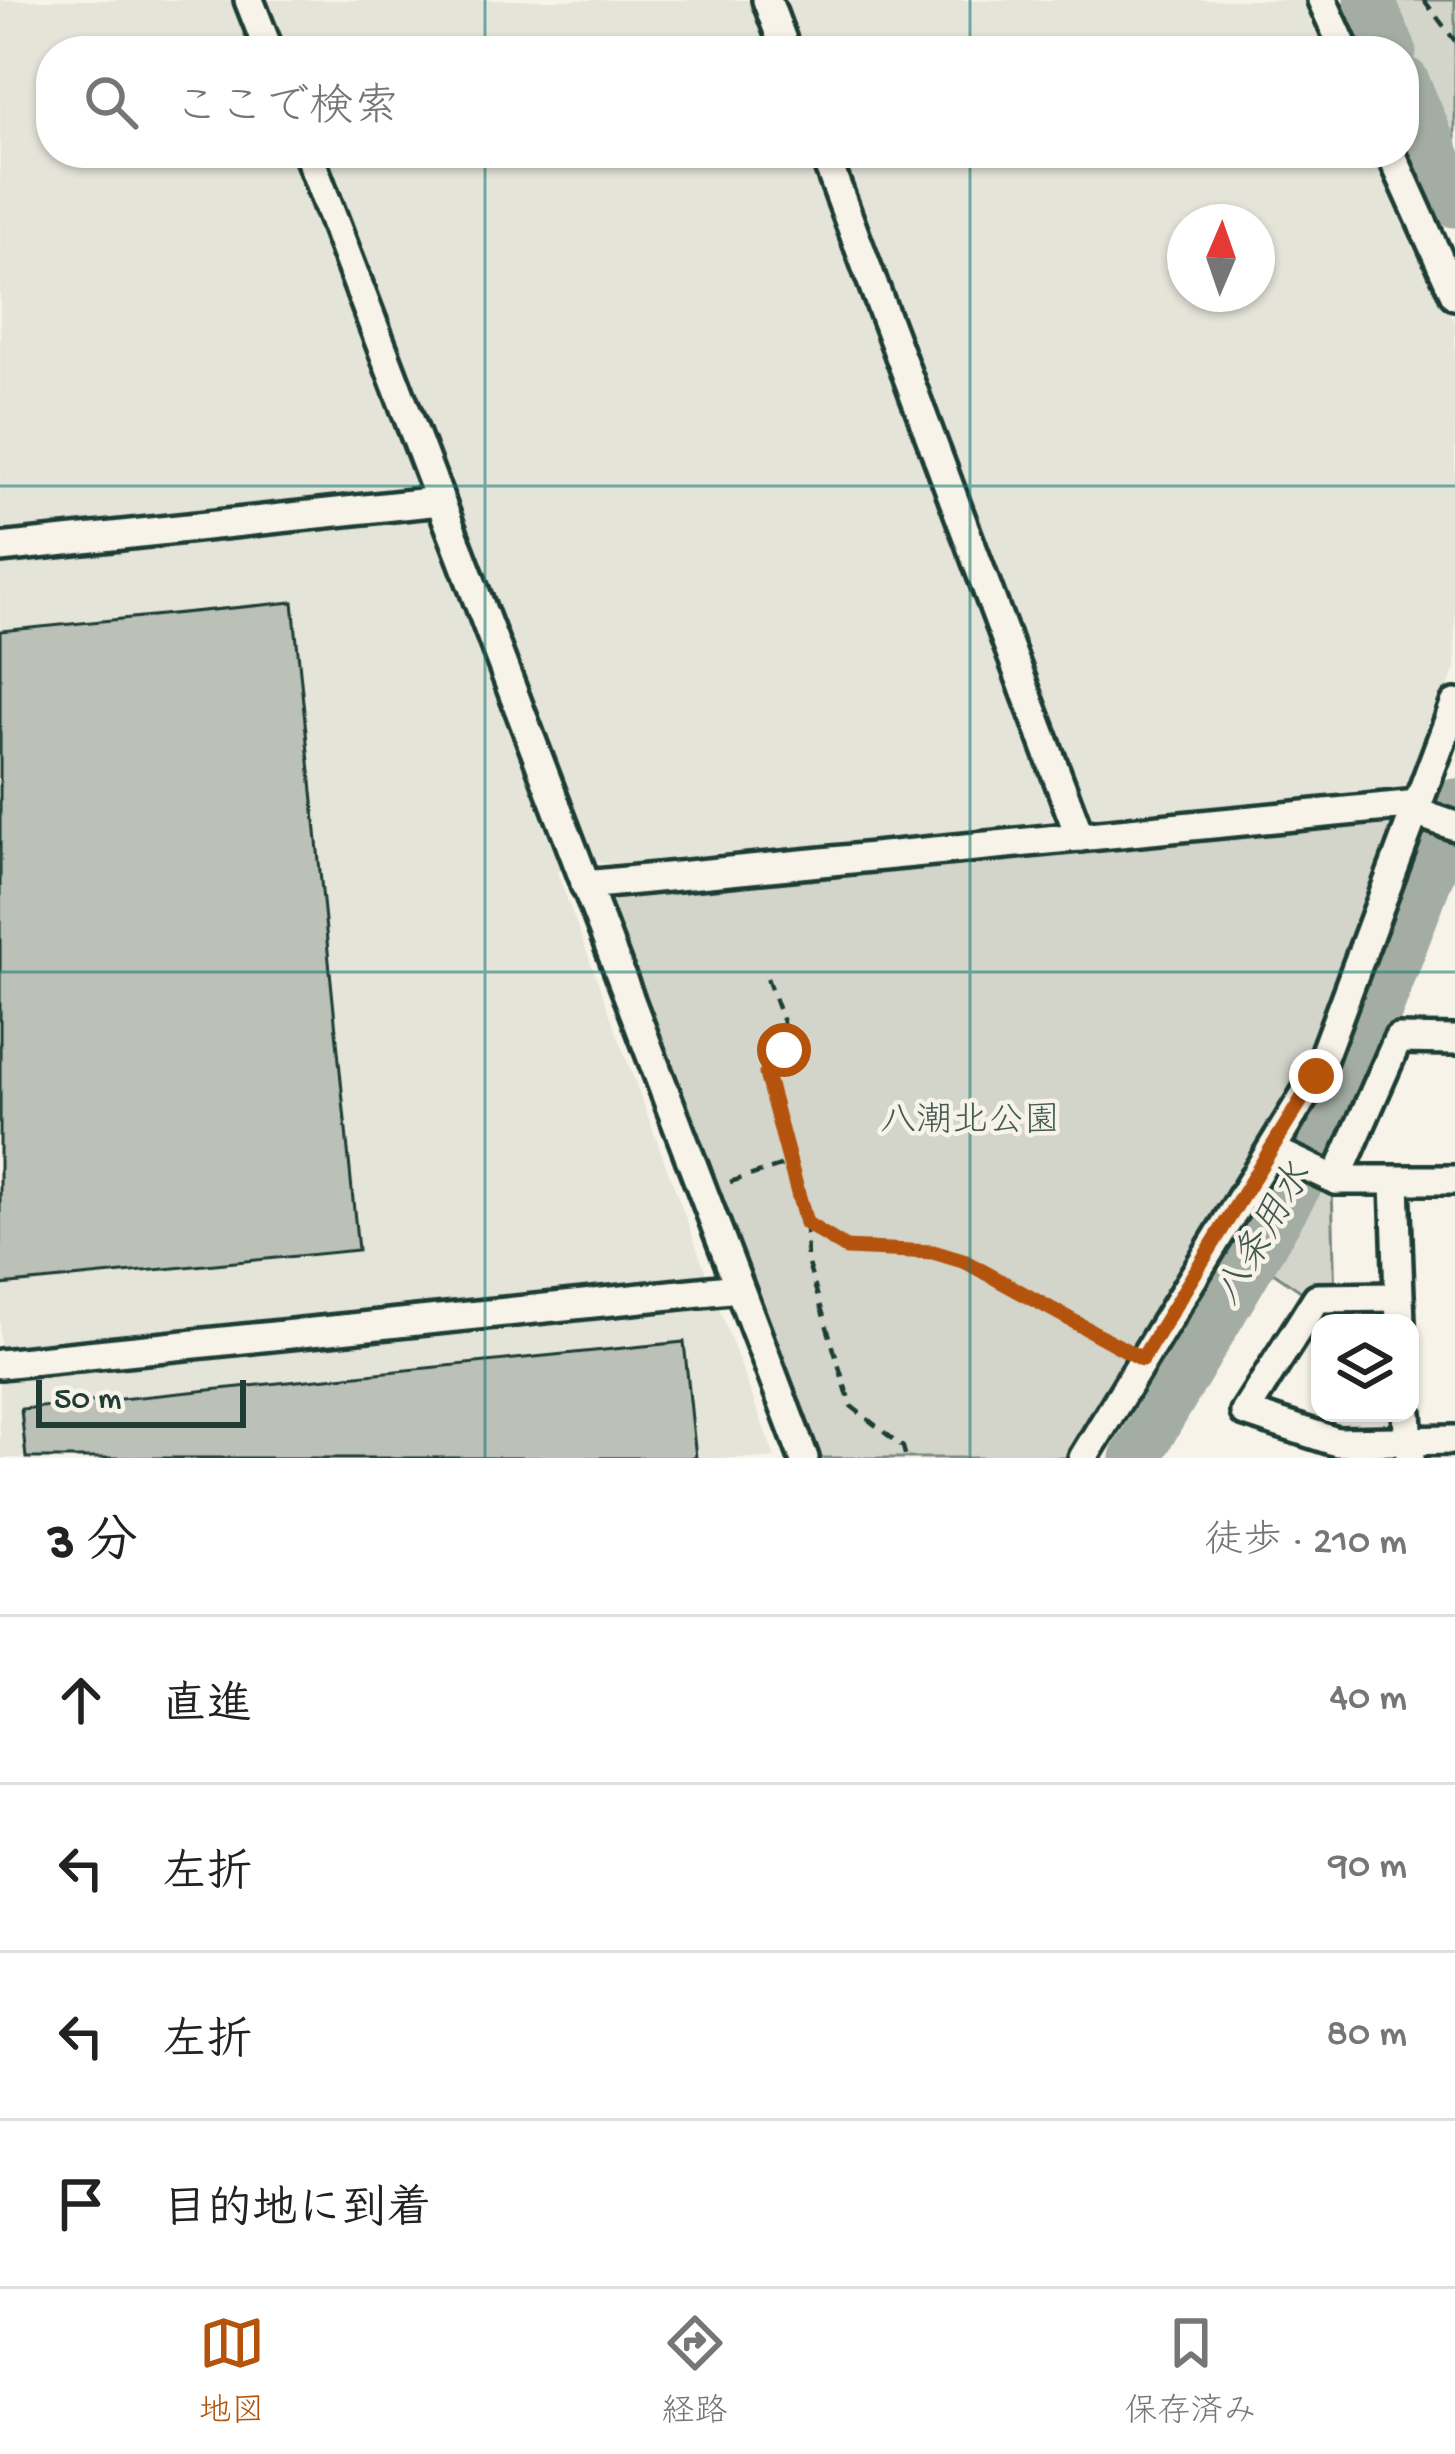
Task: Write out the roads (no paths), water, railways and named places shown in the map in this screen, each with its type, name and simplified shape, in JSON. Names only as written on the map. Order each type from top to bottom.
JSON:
[{"type":"street","points":[[250,0],[263,36]]},
{"type":"street","points":[[767,0],[780,36]]},
{"type":"street","points":[[1322,0],[1338,36]]},
{"type":"street","points":[[314,168],[804,1458]]},
{"type":"street","points":[[830,168],[1081,837]]},
{"type":"street","points":[[1398,168],[1455,296]]},
{"type":"street","points":[[0,548],[440,501]]},
{"type":"street","points":[[1087,1457],[1316,1076],[1455,704]]},
{"type":"street","points":[[585,885],[1417,808],[1455,826]]},
{"type":"street","points":[[1336,1180],[1398,1039],[1455,1040]]},
{"type":"street","points":[[1272,1150],[1336,1180],[1455,1180]]},
{"type":"street","points":[[1395,1183],[1399,1310],[1317,1298],[1246,1412],[1337,1442],[1409,1450],[1455,1440]]},
{"type":"street","points":[[0,1364],[739,1288]]},
{"type":"waterway","name":"八条用水","points":[[1369,0],[1385,36]]},
{"type":"waterway","name":"八条用水","points":[[1419,117],[1455,202]]},
{"type":"waterway","name":"八条用水","points":[[1135,1458],[1338,1114],[1455,804]]},
{"type":"park label","name":"八潮北公園","points":[[970,1123]]}]
